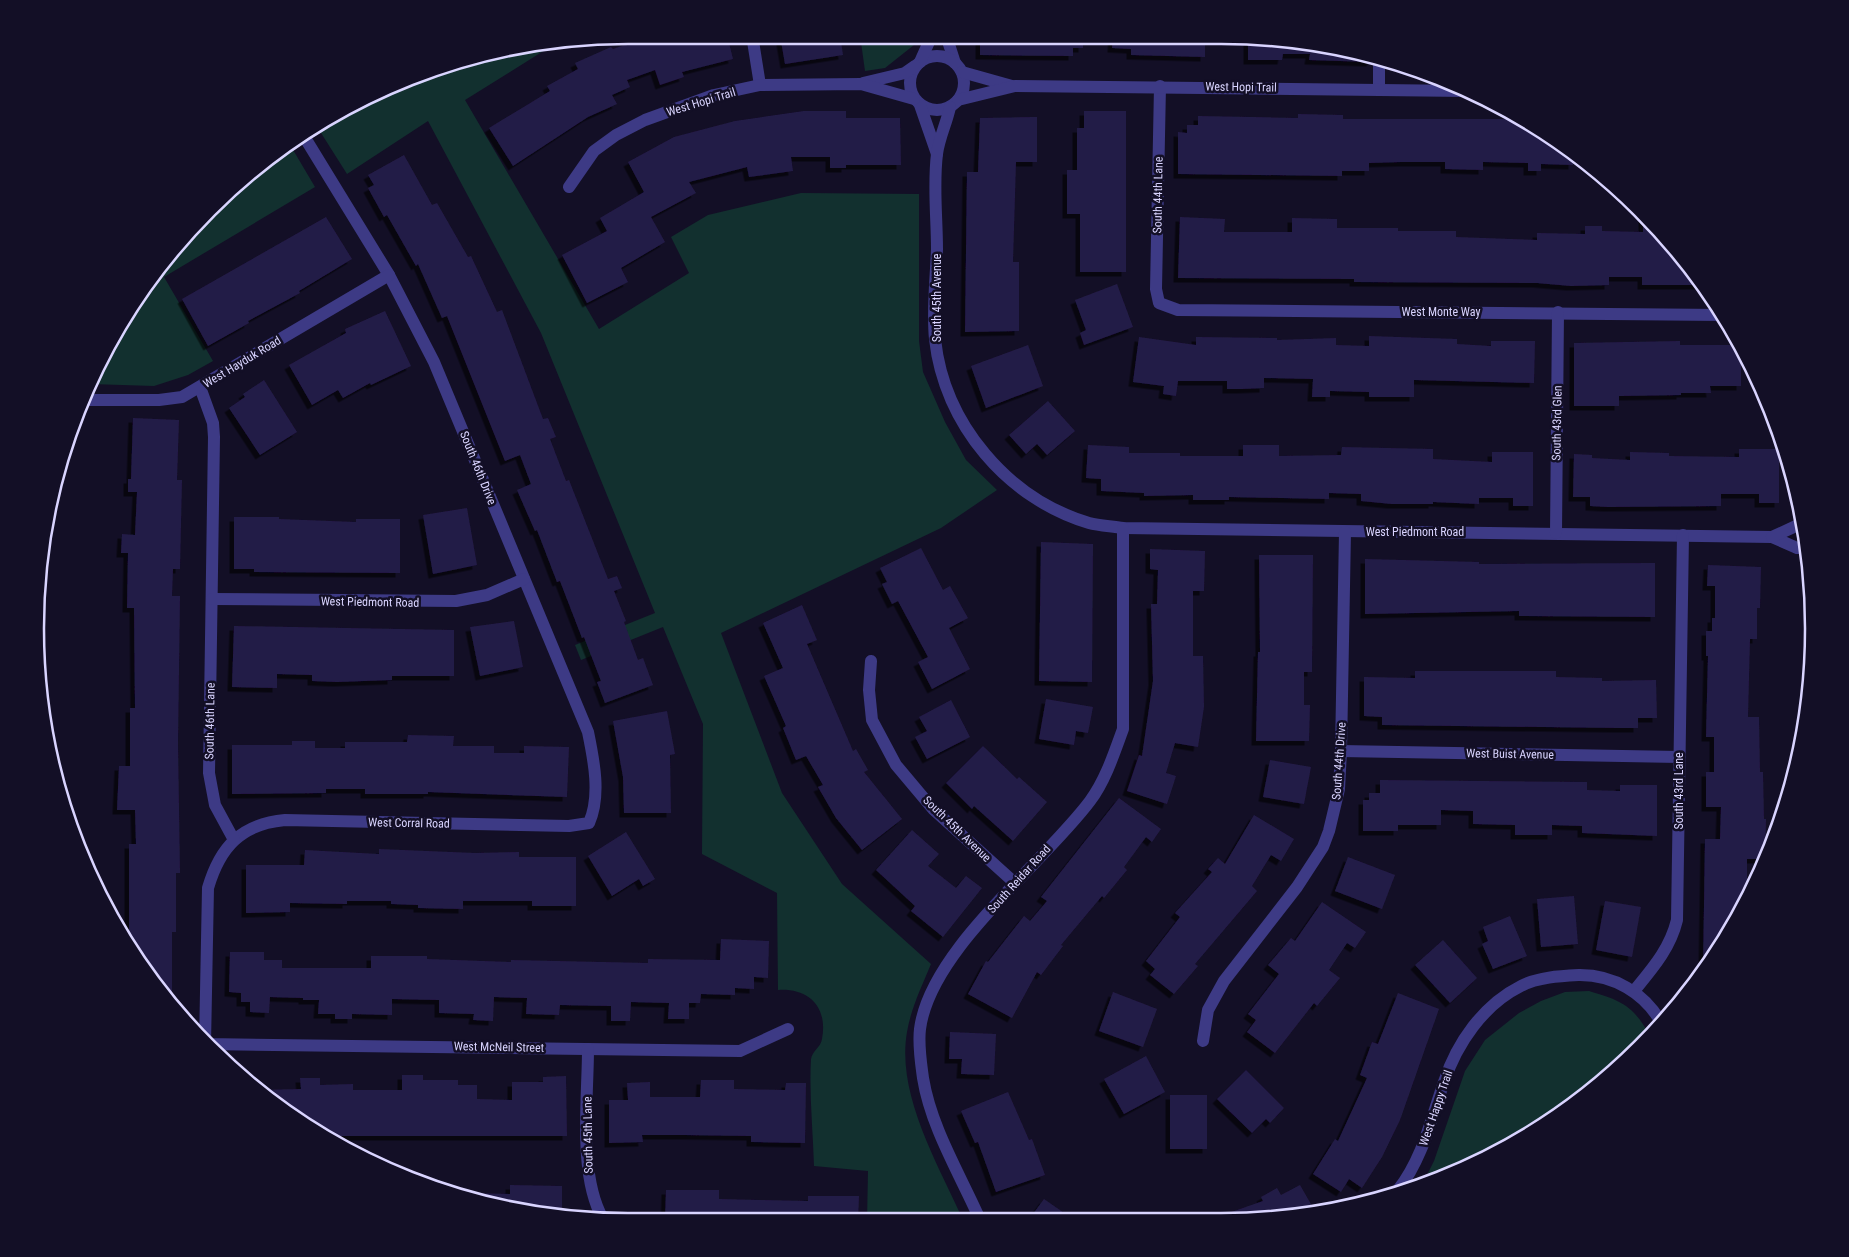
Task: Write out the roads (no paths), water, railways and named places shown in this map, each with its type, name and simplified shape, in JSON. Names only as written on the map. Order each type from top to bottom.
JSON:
[{"type":"street","points":[[753,44],[760,85]]},
{"type":"street","points":[[917,102],[909,83],[927,44]]},
{"type":"street","points":[[949,44],[964,87],[954,103]]},
{"type":"street","name":"West Hopi Trail","points":[[569,187],[594,151],[623,132],[645,120],[714,95],[760,85],[860,84],[905,73],[931,56],[938,56],[958,68],[1015,86]]},
{"type":"street","points":[[1379,66],[1379,90]]},
{"type":"street","name":"West Hopi Trail","points":[[860,84],[917,102],[935,110],[1015,86],[1160,86],[1450,91]]},
{"type":"street","name":"South 44th Lane","points":[[1159,303],[1156,289],[1160,86]]},
{"type":"street","name":"South 45th Avenue","points":[[917,102],[937,154]]},
{"type":"street","name":"South 45th Avenue","points":[[954,103],[937,154],[935,339],[945,385],[955,410],[985,454],[1001,472],[1025,492],[1061,511]]},
{"type":"street","name":"South 46th Drive","points":[[307,140],[389,274],[434,362],[588,732],[594,772],[594,811],[589,823]]},
{"type":"street","name":"West Hayduk Road","points":[[90,400],[182,398],[389,274]]},
{"type":"street","name":"West Monte Way","points":[[1159,303],[1178,310],[1558,312],[1714,316]]},
{"type":"street","name":"South 43rd Glen","points":[[1556,533],[1558,312]]},
{"type":"street","name":"South 46th Lane","points":[[200,388],[214,423],[209,772],[214,805],[234,840]]},
{"type":"street","name":"West Piedmont Road","points":[[1061,511],[1090,523],[1123,528],[1772,537]]},
{"type":"street","points":[[1772,537],[1796,526]]},
{"type":"street","name":"South Reidar Road","points":[[977,1213],[939,1130],[930,1104],[924,1081],[920,1029],[928,999],[939,977],[967,939],[1015,883],[1090,801],[1112,760],[1122,729],[1123,528]]},
{"type":"street","name":"South 44th Drive","points":[[1203,1041],[1208,1010],[1224,981],[1297,887],[1323,847],[1339,790],[1345,532]]},
{"type":"street","name":"South 43rd Lane","points":[[1634,992],[1665,952],[1673,938],[1677,920],[1683,535]]},
{"type":"street","points":[[1772,537],[1799,548]]},
{"type":"street","name":"West Piedmont Road","points":[[212,599],[456,601],[488,595],[524,579]]},
{"type":"street","name":"South 45th Avenue","points":[[871,662],[868,690],[872,720],[896,765],[933,809],[1015,883]]},
{"type":"street","name":"West Buist Avenue","points":[[1341,751],[1679,757]]},
{"type":"street","name":"West Corral Road","points":[[234,840],[258,825],[285,820],[569,826],[589,823]]},
{"type":"street","points":[[206,1032],[208,888],[214,868],[234,840]]},
{"type":"street","name":"West Happy Trail","points":[[1402,1184],[1418,1159],[1444,1079],[1462,1040],[1482,1016],[1500,1000],[1521,986],[1544,978],[1570,976],[1595,975],[1616,982],[1634,992]]},
{"type":"street","points":[[1634,992],[1654,1009],[1658,1016]]},
{"type":"street","name":"West McNeil Street","points":[[217,1044],[740,1051],[788,1029]]},
{"type":"street","name":"South 45th Lane","points":[[588,1048],[587,1162],[589,1182],[600,1212]]}]
